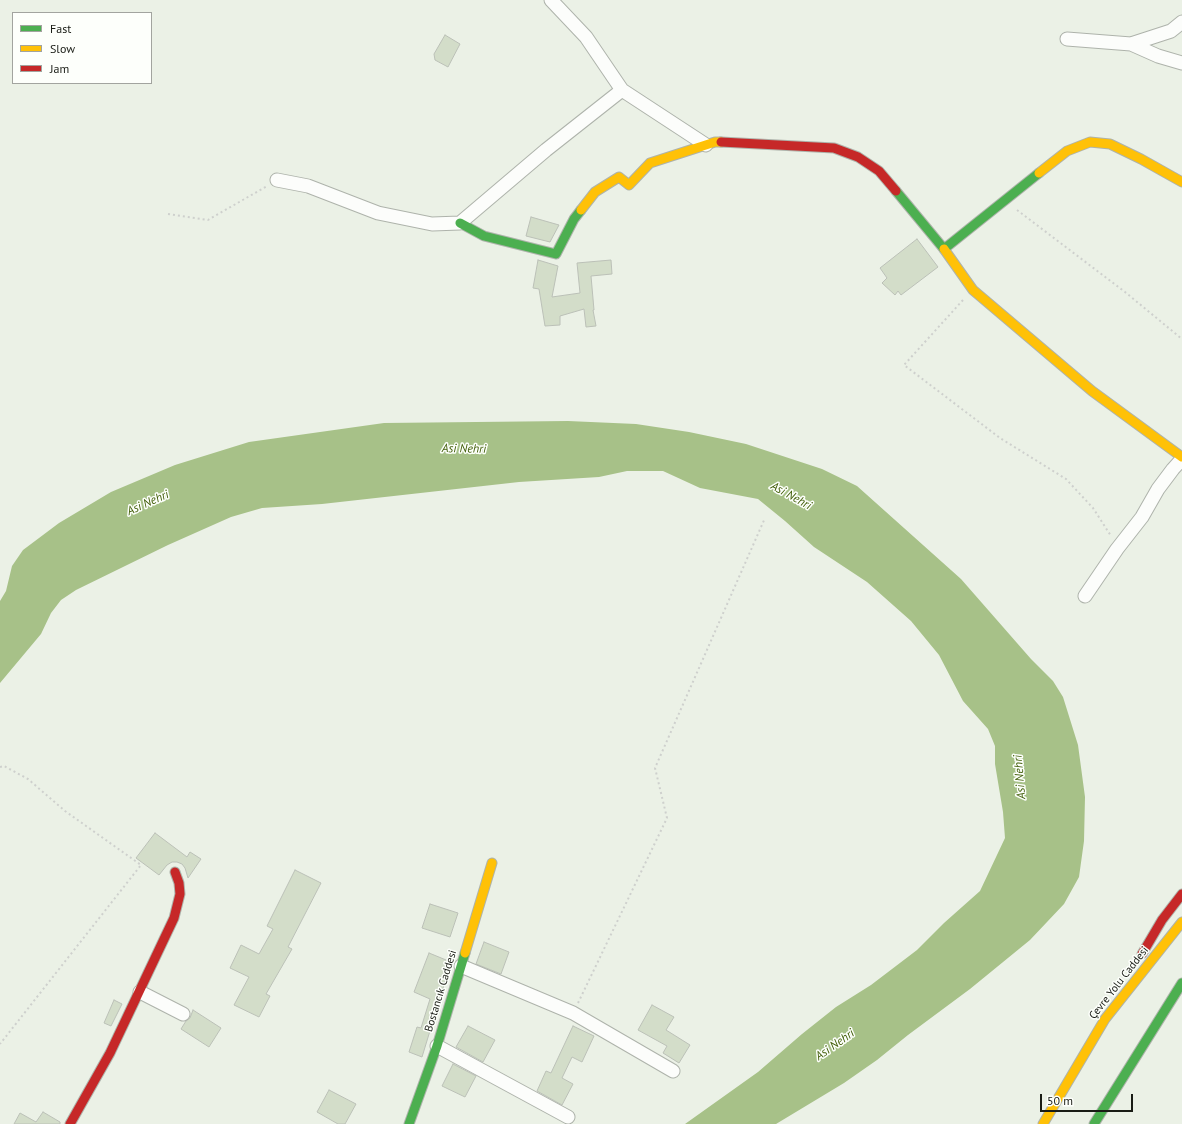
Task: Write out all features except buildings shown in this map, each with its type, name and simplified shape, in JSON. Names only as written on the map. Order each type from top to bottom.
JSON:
[{"type":"main road","points":[[460,223],[484,236],[556,254],[574,219],[594,192],[619,177],[629,184],[650,163],[715,142],[834,148],[858,157],[878,171],[944,249],[973,290],[1092,391],[1182,458]]},
{"type":"main road","points":[[944,249],[1067,151],[1090,142],[1110,144],[1141,159],[1182,182]]},
{"type":"main road","name":"Bostancık Caddesi","points":[[409,1124],[437,1046],[492,863]]},
{"type":"main road","points":[[70,1124],[110,1053],[174,918],[179,902],[179,883],[176,872]]},
{"type":"main road","points":[[1105,1019],[1162,920],[1182,894]]},
{"type":"main road","name":"Çevre Yolu Caddesi","points":[[1043,1124],[1105,1019],[1182,922]]},
{"type":"main road","points":[[1094,1124],[1182,983]]},
{"type":"street","points":[[551,0],[586,37],[622,90],[706,145]]},
{"type":"street","points":[[1131,44],[1171,31],[1182,22]]},
{"type":"street","points":[[1068,39],[1131,44],[1158,56],[1182,63]]},
{"type":"street","points":[[277,180],[308,186],[378,213],[432,224],[460,223],[546,150],[622,90]]},
{"type":"street","points":[[1085,596],[1118,547],[1142,517],[1158,489],[1182,458]]},
{"type":"street","points":[[462,966],[573,1013],[673,1071]]},
{"type":"street","points":[[140,992],[183,1014]]},
{"type":"street","points":[[437,1046],[568,1117]]},
{"type":"path","points":[[168,214],[208,220],[277,180]]},
{"type":"path","points":[[1005,200],[1126,292],[1182,339]]},
{"type":"path","points":[[973,290],[904,365],[1000,438],[1066,478],[1093,508],[1118,547]]},
{"type":"path","points":[[573,1013],[667,818],[655,768],[765,518]]},
{"type":"path","points":[[0,767],[4,766],[28,779],[65,811],[141,864],[1,1040],[0,1044]]},
{"type":"water","name":"Asi Nehri","points":[[568,421],[636,424],[689,432],[746,444],[822,469],[857,486],[961,579],[1031,659],[1053,681],[1063,697],[1078,745],[1085,797],[1084,841],[1079,877],[1064,904],[1030,940],[970,989],[877,1060],[844,1083],[776,1124],[685,1124],[758,1072],[836,1007],[871,985],[917,950],[944,923],[980,891],[1005,838],[1003,812],[995,764],[995,746],[988,729],[963,701],[939,655],[911,621],[867,582],[814,547],[758,499],[700,488],[663,471],[627,471],[599,477],[519,482],[322,504],[262,508],[231,517],[168,545],[76,590],[61,600],[51,613],[41,634],[0,683],[0,601],[6,591],[12,566],[23,550],[59,523],[111,492],[175,465],[249,442],[384,423]]},
{"type":"traffic: fast","points":[[896,191],[944,249],[1039,173]]},
{"type":"traffic: fast","points":[[460,223],[484,236],[556,254],[574,219],[581,210]]},
{"type":"traffic: fast","points":[[409,1124],[437,1046],[465,953]]},
{"type":"traffic: fast","points":[[1094,1124],[1182,983]]},
{"type":"traffic: slow","points":[[581,210],[595,192],[619,177],[629,185],[650,163],[715,142],[721,142]]},
{"type":"traffic: slow","points":[[1039,173],[1067,151],[1090,142],[1110,144],[1141,159],[1182,182]]},
{"type":"traffic: slow","points":[[944,249],[973,290],[1092,391],[1182,457]]},
{"type":"traffic: slow","points":[[465,953],[492,863]]},
{"type":"traffic: slow","points":[[1043,1124],[1105,1019],[1182,922]]},
{"type":"traffic: jam","points":[[721,142],[834,148],[858,157],[879,171],[896,191]]},
{"type":"traffic: jam","points":[[70,1124],[110,1053],[174,918],[180,894],[179,883],[175,872]]},
{"type":"traffic: jam","points":[[1142,954],[1162,920],[1182,894]]}]
